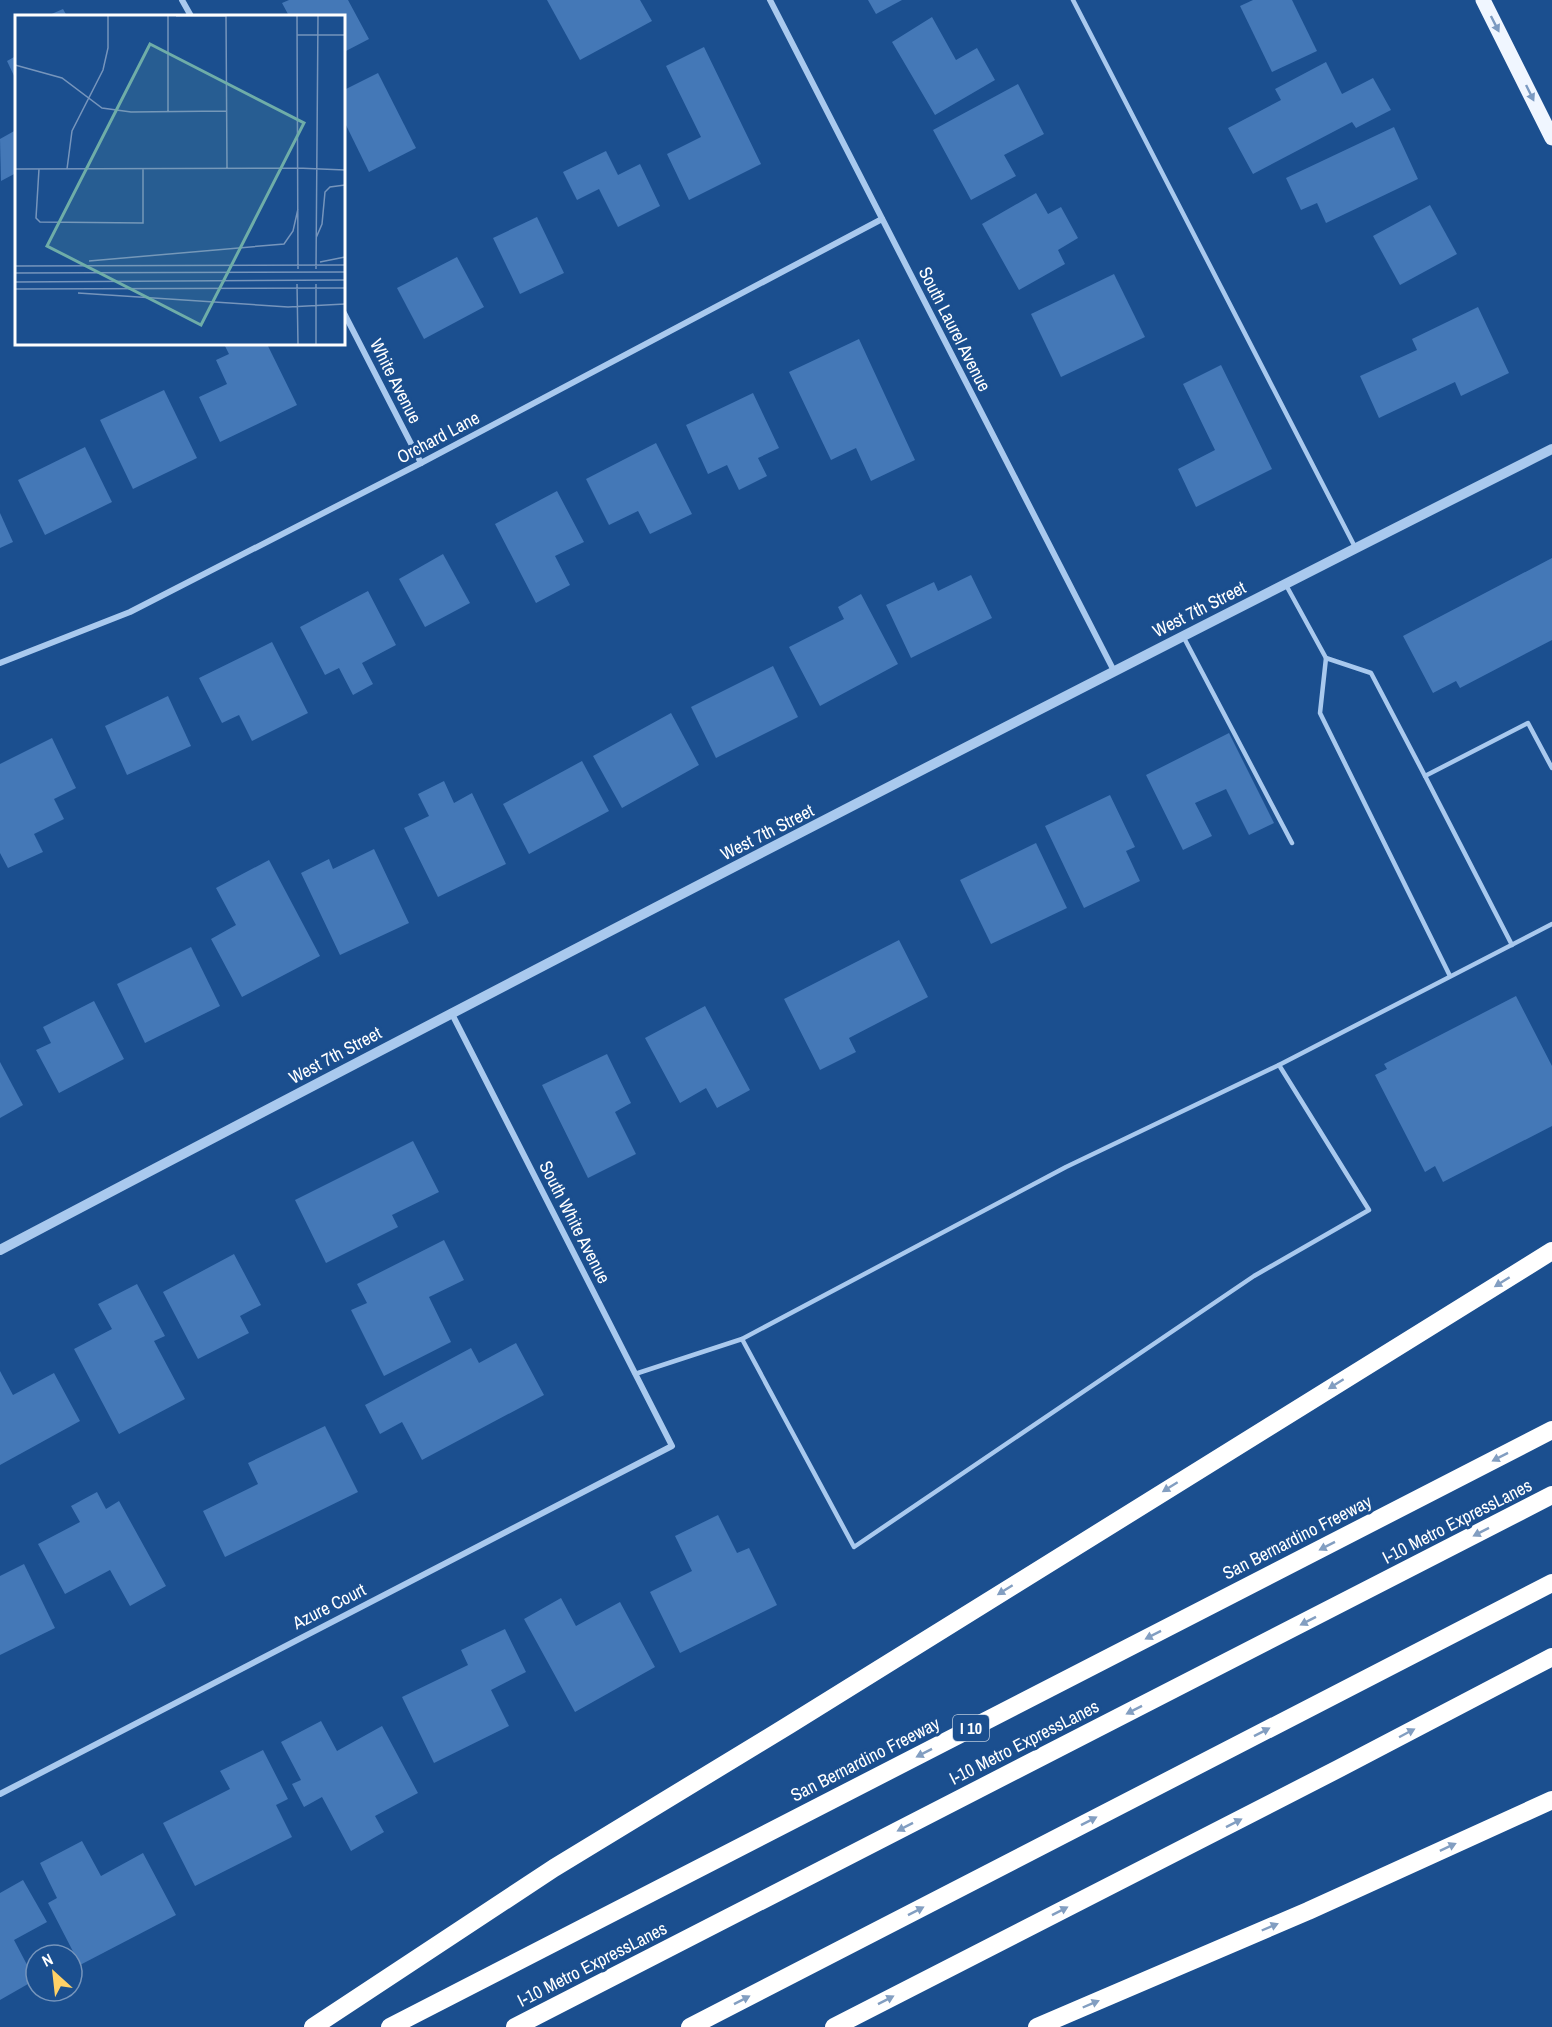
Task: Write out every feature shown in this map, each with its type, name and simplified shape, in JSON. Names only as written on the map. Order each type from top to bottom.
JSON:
[{"type":"highway","points":[[313,2027],[554,1868],[1552,1251]]},
{"type":"highway","name":"San Bernardino Freeway","points":[[390,2027],[1552,1430]]},
{"type":"highway","name":"I-10 Metro ExpressLanes","points":[[515,2027],[1552,1495]]},
{"type":"highway","points":[[690,2027],[1552,1583]]},
{"type":"highway","points":[[834,2027],[1552,1657]]},
{"type":"highway","points":[[1037,2027],[1308,1911],[1552,1800]]},
{"type":"main road","points":[[1483,0],[1552,138]]},
{"type":"street","points":[[182,0],[190,15]]},
{"type":"street","name":"South Laurel Avenue","points":[[770,0],[1114,672]]},
{"type":"street","name":"Orchard Lane","points":[[0,663],[130,612],[421,463],[882,219]]},
{"type":"street","name":"White Avenue","points":[[345,315],[421,463]]},
{"type":"street","name":"West 7th Street","points":[[0,1250],[451,1012],[1552,449]]},
{"type":"street","name":"South White Avenue","points":[[451,1012],[672,1446]]},
{"type":"street","name":"Azure Court","points":[[0,1794],[672,1446]]},
{"type":"lane","points":[[1073,0],[1356,548]]},
{"type":"lane","points":[[1285,584],[1326,658],[1320,713],[1450,976]]},
{"type":"lane","points":[[1183,636],[1292,843]]},
{"type":"lane","points":[[1326,658],[1371,673],[1512,945]]},
{"type":"lane","points":[[1425,776],[1528,723],[1552,768]]},
{"type":"lane","points":[[635,1374],[742,1339],[1066,1167],[1279,1065],[1552,924]]},
{"type":"lane","points":[[742,1339],[854,1546],[1254,1276],[1369,1210],[1279,1065]]},
{"type":"building","points":[[289,0],[348,0],[369,39],[345,51],[345,15],[288,15],[282,3]]},
{"type":"building","points":[[547,0],[640,0],[652,21],[580,60]]},
{"type":"building","points":[[868,0],[902,0],[876,14]]},
{"type":"building","points":[[1253,0],[1292,0],[1317,51],[1272,72],[1240,6]]},
{"type":"building","points":[[63,9],[66,15],[49,15]]},
{"type":"building","points":[[932,17],[956,60],[977,48],[995,80],[935,115],[892,42]]},
{"type":"building","points":[[704,47],[761,164],[689,200],[667,154],[701,137],[666,66]]},
{"type":"building","points":[[15,57],[15,78],[7,61]]},
{"type":"building","points":[[1326,62],[1342,94],[1373,78],[1391,110],[1356,128],[1352,122],[1253,174],[1228,128],[1281,100],[1275,89]]},
{"type":"building","points":[[378,73],[416,148],[369,172],[345,123],[345,90]]},
{"type":"building","points":[[1018,84],[1044,134],[1004,155],[1016,176],[971,200],[933,130]]},
{"type":"building","points":[[1394,127],[1418,179],[1326,223],[1317,203],[1301,210],[1286,178]]},
{"type":"building","points":[[15,131],[15,174],[1,181],[0,139]]},
{"type":"building","points":[[606,151],[618,175],[640,164],[660,206],[618,227],[599,189],[577,200],[563,172]]},
{"type":"building","points":[[1036,193],[1048,214],[1061,207],[1078,238],[1058,250],[1065,264],[1019,290],[982,224]]},
{"type":"building","points":[[1430,205],[1457,254],[1400,285],[1373,236]]},
{"type":"building","points":[[537,217],[564,273],[520,294],[493,238]]},
{"type":"building","points":[[457,257],[484,307],[424,339],[397,288]]},
{"type":"building","points":[[1114,274],[1145,337],[1061,377],[1031,314]]},
{"type":"building","points":[[1478,307],[1509,373],[1461,396],[1455,382],[1379,418],[1360,376],[1417,350],[1412,339]]},
{"type":"building","points":[[859,339],[915,460],[871,481],[856,448],[831,460],[789,372]]},
{"type":"building","points":[[224,345],[267,345],[297,405],[220,442],[199,397],[227,384],[216,360],[229,354]]},
{"type":"building","points":[[1221,365],[1272,469],[1196,507],[1178,469],[1215,450],[1183,384]]},
{"type":"building","points":[[164,390],[197,458],[133,489],[100,420]]},
{"type":"building","points":[[753,393],[779,448],[758,458],[767,476],[739,490],[727,465],[708,474],[686,425]]},
{"type":"building","points":[[656,443],[692,514],[650,534],[638,511],[609,525],[586,479]]},
{"type":"building","points":[[85,447],[112,502],[45,535],[18,480]]},
{"type":"building","points":[[557,491],[584,542],[555,556],[570,585],[536,603],[495,524]]},
{"type":"building","points":[[0,513],[13,542],[0,548]]},
{"type":"building","points":[[443,554],[470,603],[425,627],[399,579]]},
{"type":"building","points":[[1552,558],[1552,640],[1460,688],[1456,681],[1433,693],[1403,636]]},
{"type":"building","points":[[971,575],[992,618],[911,658],[886,605],[934,582],[938,591]]},
{"type":"building","points":[[368,591],[396,645],[362,663],[373,684],[353,695],[339,668],[325,675],[300,627]]},
{"type":"building","points":[[861,594],[898,664],[820,706],[789,647],[844,619],[838,607]]},
{"type":"building","points":[[272,642],[308,713],[252,741],[239,715],[222,723],[199,678]]},
{"type":"building","points":[[773,666],[798,717],[716,758],[691,707]]},
{"type":"building","points":[[168,696],[191,746],[127,775],[105,726]]},
{"type":"building","points":[[671,713],[699,765],[622,808],[593,756]]},
{"type":"building","points":[[1229,733],[1274,823],[1249,835],[1226,789],[1195,803],[1212,836],[1183,850],[1146,775]]},
{"type":"building","points":[[52,738],[76,788],[54,799],[64,819],[34,834],[43,852],[8,868],[0,853],[0,764]]},
{"type":"building","points":[[582,761],[609,811],[529,854],[503,804]]},
{"type":"building","points":[[444,781],[454,803],[472,793],[506,864],[438,897],[404,828],[429,816],[418,794]]},
{"type":"building","points":[[1110,795],[1135,847],[1126,851],[1140,881],[1084,908],[1045,826]]},
{"type":"building","points":[[1036,843],[1067,908],[991,944],[960,880]]},
{"type":"building","points":[[374,849],[409,923],[340,955],[301,873],[329,859],[333,869]]},
{"type":"building","points":[[269,860],[320,956],[242,997],[211,939],[236,925],[216,888]]},
{"type":"building","points":[[899,940],[928,997],[849,1038],[856,1052],[820,1070],[784,999]]},
{"type":"building","points":[[191,947],[220,1006],[145,1043],[117,984]]},
{"type":"building","points":[[1516,996],[1552,1066],[1552,1126],[1443,1182],[1435,1166],[1425,1172],[1375,1075],[1387,1069],[1384,1064]]},
{"type":"building","points":[[94,1001],[124,1059],[59,1093],[36,1050],[51,1043],[43,1027]]},
{"type":"building","points":[[705,1006],[750,1090],[717,1108],[706,1088],[680,1103],[645,1038]]},
{"type":"building","points":[[607,1054],[631,1103],[615,1112],[636,1154],[588,1178],[542,1085]]},
{"type":"building","points":[[0,1062],[23,1105],[0,1118]]},
{"type":"building","points":[[413,1141],[439,1192],[392,1215],[398,1227],[326,1263],[295,1200]]},
{"type":"building","points":[[444,1240],[464,1280],[429,1297],[451,1342],[384,1376],[351,1310],[367,1303],[357,1284]]},
{"type":"building","points":[[234,1254],[261,1305],[240,1316],[249,1333],[198,1359],[163,1292]]},
{"type":"building","points":[[137,1284],[165,1336],[154,1341],[185,1399],[119,1434],[74,1349],[112,1329],[98,1304]]},
{"type":"building","points":[[516,1343],[544,1395],[422,1460],[402,1422],[380,1434],[365,1405],[471,1348],[479,1363]]},
{"type":"building","points":[[0,1371],[13,1395],[54,1373],[80,1421],[0,1465]]},
{"type":"building","points":[[325,1426],[358,1492],[225,1557],[203,1511],[258,1484],[248,1463]]},
{"type":"building","points":[[97,1492],[106,1509],[119,1501],[166,1586],[130,1606],[110,1570],[65,1594],[38,1544],[80,1522],[71,1506]]},
{"type":"building","points":[[718,1515],[737,1553],[749,1548],[777,1605],[680,1653],[650,1592],[692,1571],[675,1536]]},
{"type":"building","points":[[24,1564],[55,1628],[0,1655],[0,1576]]},
{"type":"building","points":[[561,1598],[576,1626],[620,1602],[655,1667],[575,1712],[524,1619]]},
{"type":"building","points":[[505,1629],[526,1672],[491,1690],[509,1726],[434,1763],[402,1697],[468,1665],[461,1650]]},
{"type":"building","points":[[321,1721],[337,1751],[382,1726],[418,1793],[375,1816],[384,1832],[351,1851],[322,1797],[304,1807],[292,1784],[301,1780],[281,1742]]},
{"type":"building","points":[[263,1750],[288,1799],[276,1805],[292,1837],[195,1886],[163,1823],[230,1789],[220,1771]]},
{"type":"building","points":[[82,1841],[101,1876],[143,1853],[176,1915],[84,1963],[84,1943],[69,1943],[48,1903],[57,1898],[40,1863]]},
{"type":"building","points":[[23,1880],[47,1922],[14,1940],[24,1959],[24,1986],[0,2000],[0,1893]]}]
